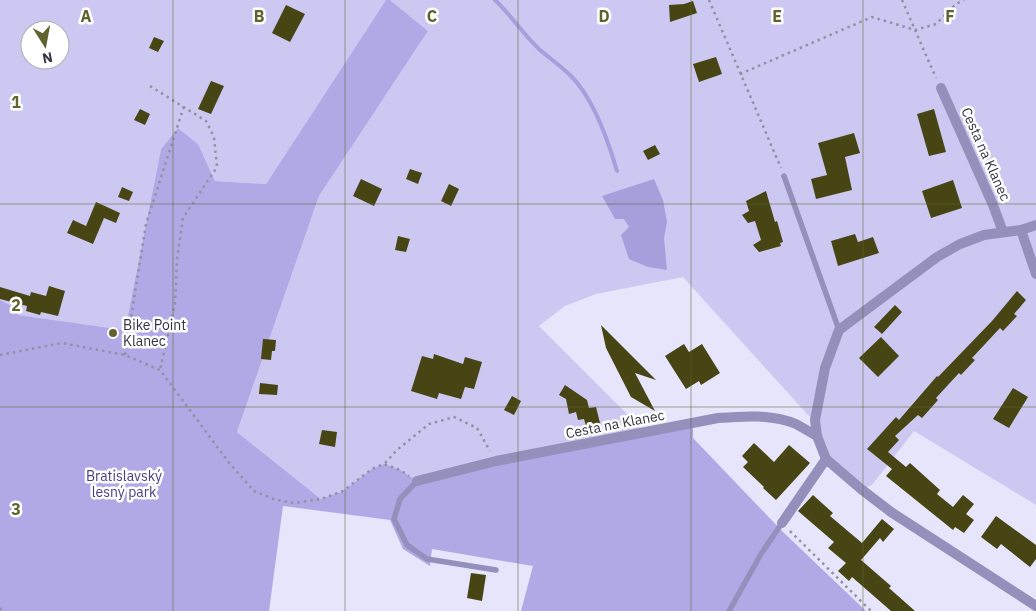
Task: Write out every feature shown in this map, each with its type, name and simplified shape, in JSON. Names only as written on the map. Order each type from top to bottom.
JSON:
[{"type":"street","name":"Cesta na Klanec","points":[[941,88],[1003,232]]},
{"type":"street","points":[[1036,224],[1021,230],[974,238],[945,253],[866,308],[839,330],[825,368],[815,420],[817,436],[826,459],[891,512],[1036,606]]},
{"type":"street","points":[[1021,230],[1036,274]]},
{"type":"street","name":"Cesta na Klanec","points":[[417,481],[496,461],[718,418],[742,416],[771,418],[795,424],[817,436]]},
{"type":"street","points":[[782,523],[826,459]]},
{"type":"lane","points":[[784,176],[839,330]]},
{"type":"lane","points":[[417,481],[400,499],[394,518],[407,545],[427,560],[496,570]]},
{"type":"lane","points":[[729,611],[761,554],[782,523]]},
{"type":"path","points":[[709,0],[784,176]]},
{"type":"path","points":[[902,0],[941,88]]},
{"type":"path","points":[[740,74],[872,18],[914,30],[936,24],[956,4],[964,0]]},
{"type":"path","points":[[150,86],[206,121],[214,137],[217,166],[183,218],[177,259],[176,304],[160,370]]},
{"type":"path","points":[[125,355],[146,224],[184,106]]},
{"type":"path","points":[[0,355],[62,343],[125,355],[160,370],[230,464],[254,491],[273,499],[294,503],[321,499],[343,491],[372,469],[384,464],[397,450],[429,424],[454,418],[477,428],[496,461]]},
{"type":"path","points":[[384,464],[400,470],[417,481]]},
{"type":"path","points":[[782,523],[871,611]]},
{"type":"shaded area","points":[[0,0],[386,0],[266,184],[215,181],[198,144],[178,128],[161,149],[125,330],[17,315],[14,307],[0,300]]},
{"type":"shaded area","points":[[390,0],[1036,0],[1036,505],[914,431],[872,485],[861,489],[826,459],[815,420],[808,415],[683,277],[596,294],[565,306],[539,326],[645,432],[417,481],[372,469],[343,491],[321,499],[237,432],[319,196],[428,31]]},
{"type":"shaded area","points":[[654,179],[663,200],[667,222],[664,238],[667,270],[648,267],[629,259],[621,235],[629,227],[624,219],[615,219],[602,196]]},
{"type":"green space","name":"Bratislavský lesný park","points":[[386,0],[390,0],[428,31],[319,196],[237,432],[321,499],[343,491],[372,469],[384,464],[400,470],[417,481],[693,422],[693,438],[782,531],[866,611],[521,611],[533,566],[432,549],[430,566],[403,549],[390,520],[283,506],[269,611],[0,611],[0,300],[14,307],[18,315],[125,330],[161,149],[178,128],[198,144],[215,181],[266,184]]},
{"type":"building","points":[[693,1],[697,13],[670,22],[669,5]]},
{"type":"building","points":[[286,5],[305,14],[290,42],[272,33]]},
{"type":"building","points":[[154,37],[164,41],[158,52],[149,48]]},
{"type":"building","points":[[716,57],[722,74],[699,82],[693,64]]},
{"type":"building","points":[[211,81],[224,86],[211,114],[198,109]]},
{"type":"building","points":[[140,109],[150,114],[145,125],[134,120]]},
{"type":"building","points":[[934,109],[946,152],[929,156],[917,114]]},
{"type":"building","points":[[854,133],[860,153],[845,157],[852,190],[816,199],[811,179],[827,175],[818,143]]},
{"type":"building","points":[[655,145],[660,154],[648,160],[643,151]]},
{"type":"building","points":[[410,169],[422,173],[418,184],[406,179]]},
{"type":"building","points":[[361,179],[382,189],[374,206],[353,196]]},
{"type":"building","points":[[953,180],[962,208],[931,218],[922,191]]},
{"type":"building","points":[[449,184],[459,189],[451,206],[441,201]]},
{"type":"building","points":[[122,187],[133,192],[129,201],[118,197]]},
{"type":"building","points":[[766,191],[783,242],[780,243],[781,246],[759,252],[753,245],[761,240],[755,221],[748,223],[742,215],[749,211],[746,201]]},
{"type":"building","points":[[96,202],[120,213],[116,223],[104,218],[93,244],[67,233],[73,220],[86,226]]},
{"type":"building","points":[[855,234],[858,242],[873,237],[879,253],[838,266],[831,241]]},
{"type":"building","points":[[398,236],[410,239],[406,252],[395,250]]},
{"type":"building","points":[[49,286],[65,291],[58,316],[41,312],[40,315],[26,311],[27,306],[0,299],[0,287],[30,296],[31,292],[46,296]]},
{"type":"building","points":[[1017,291],[1026,300],[1014,314],[1017,316],[1003,331],[1000,328],[972,358],[975,360],[961,375],[959,373],[936,398],[938,400],[922,418],[918,415],[895,436],[899,440],[888,452],[906,467],[910,463],[940,490],[937,494],[953,507],[963,495],[974,504],[966,514],[974,520],[964,533],[955,527],[953,530],[886,476],[892,469],[867,449],[896,417],[899,420],[937,376],[992,321]]},
{"type":"building","points":[[895,305],[902,312],[882,334],[874,327]]},
{"type":"building","points":[[601,325],[656,380],[635,373],[655,411],[631,397],[606,348]]},
{"type":"building","points":[[881,337],[899,356],[878,377],[859,358]]},
{"type":"building","points":[[263,339],[276,340],[275,351],[272,351],[271,360],[261,359]]},
{"type":"building","points":[[684,344],[689,352],[702,344],[720,373],[701,385],[699,381],[686,389],[665,356]]},
{"type":"building","points":[[434,354],[463,364],[465,357],[482,362],[474,389],[465,387],[461,399],[439,393],[437,399],[411,391],[422,356],[433,359]]},
{"type":"building","points":[[260,383],[278,385],[277,395],[259,394]]},
{"type":"building","points":[[565,385],[587,400],[589,408],[596,407],[600,423],[586,426],[584,419],[578,420],[576,412],[569,414],[566,399],[559,395]]},
{"type":"building","points":[[1013,388],[1028,397],[1009,428],[993,419]]},
{"type":"building","points":[[512,396],[521,401],[514,415],[504,410]]},
{"type":"building","points":[[322,430],[337,432],[335,447],[319,444]]},
{"type":"building","points":[[754,443],[774,462],[789,445],[810,463],[776,500],[743,467],[748,462],[742,456]]},
{"type":"building","points":[[813,495],[833,513],[830,516],[862,543],[882,519],[894,529],[883,542],[880,538],[861,560],[891,586],[889,588],[915,611],[891,611],[852,577],[849,581],[838,571],[846,563],[828,548],[834,542],[798,511]]},
{"type":"building","points":[[996,516],[1036,545],[1036,559],[1030,567],[1001,544],[997,549],[981,537]]},
{"type":"building","points":[[471,573],[486,575],[482,601],[467,598]]},
{"type":"waterway","points":[[495,0],[533,43],[567,72],[587,96],[599,120],[617,171]]},
{"type":"place","name":"Bike Point Klanec","points":[[113,333]]}]
